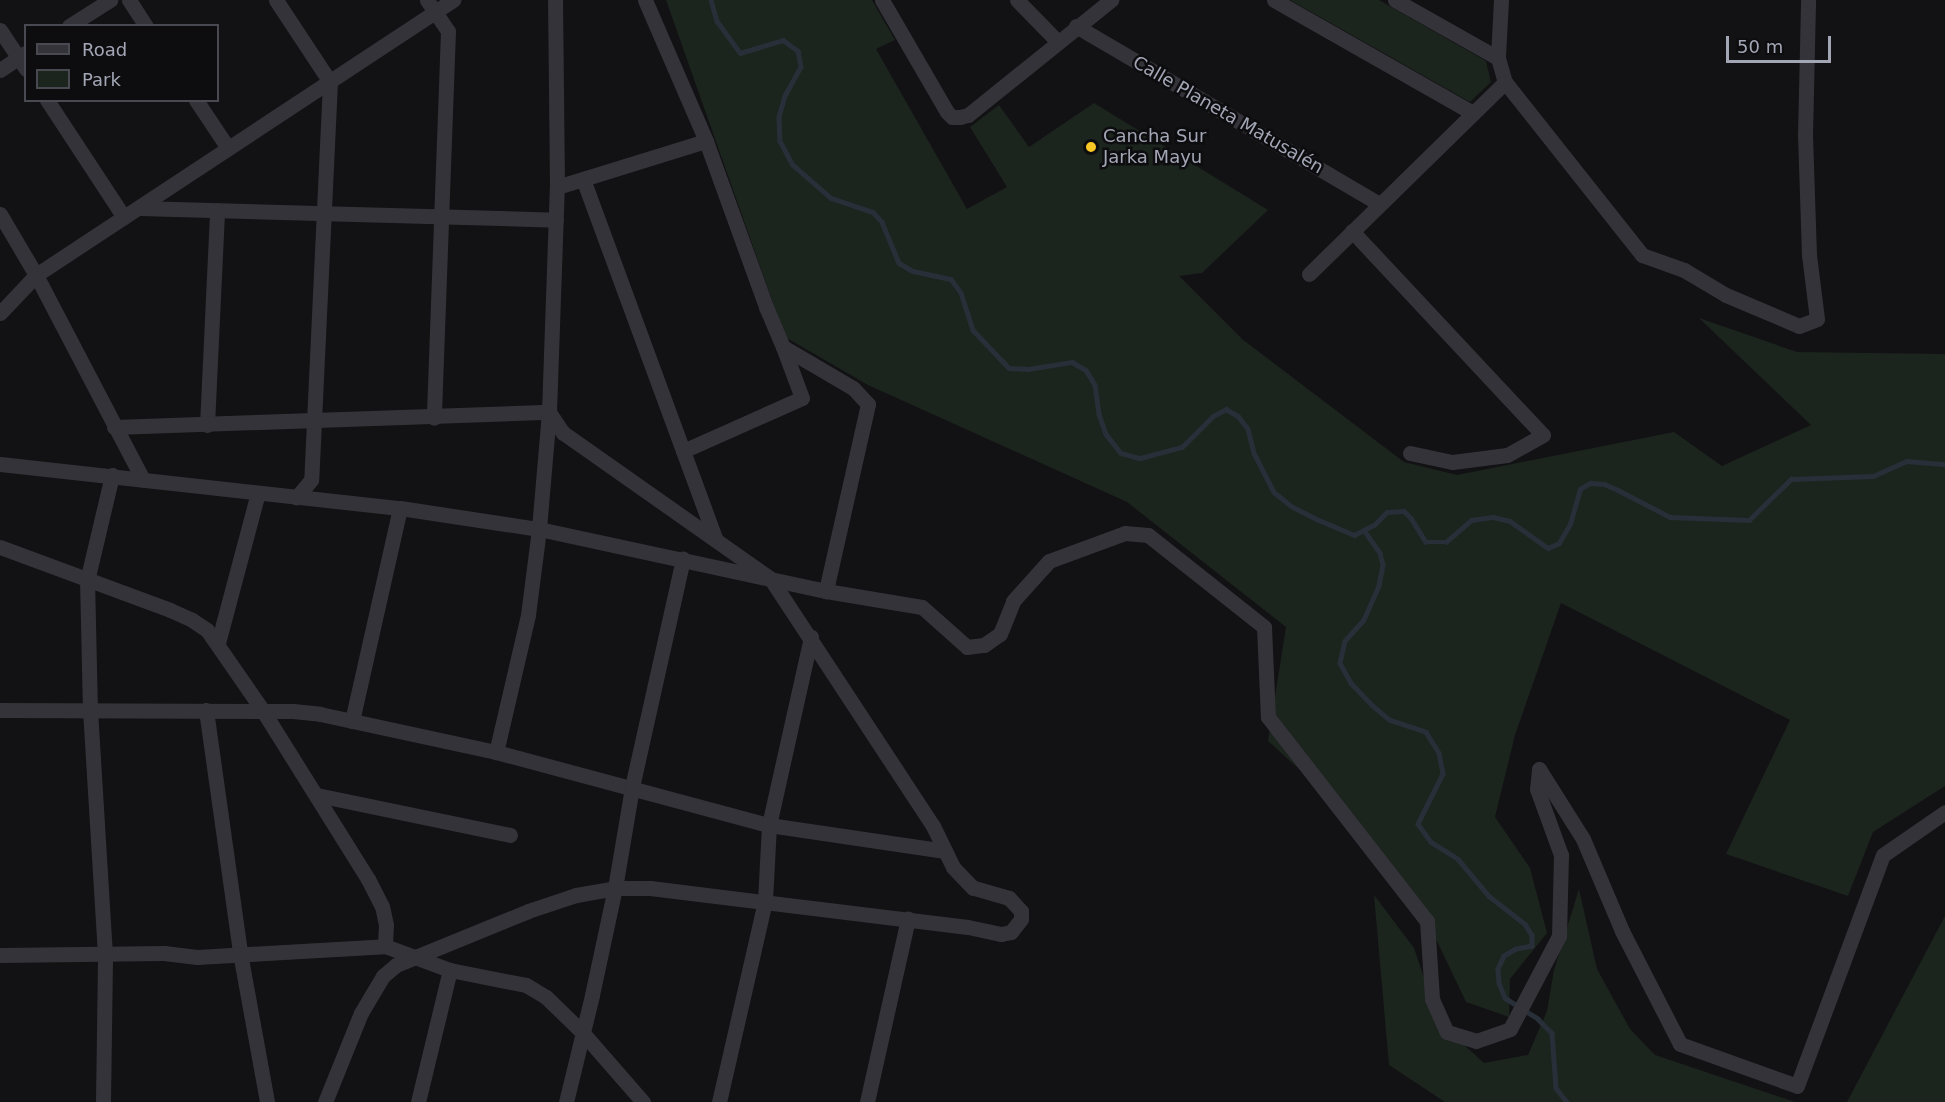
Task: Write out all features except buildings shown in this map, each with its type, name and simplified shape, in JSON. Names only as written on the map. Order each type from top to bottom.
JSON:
[{"type":"street","points":[[72,24],[110,0]]},
{"type":"street","points":[[129,0],[145,24]]},
{"type":"street","points":[[276,0],[330,82],[316,419],[311,480],[296,498]]},
{"type":"street","points":[[0,313],[36,274],[330,82],[431,6],[453,0]]},
{"type":"street","points":[[496,752],[528,615],[539,529],[549,412],[557,187],[555,0]]},
{"type":"street","points":[[645,0],[706,141],[766,308],[802,398],[683,451]]},
{"type":"street","points":[[882,0],[952,117],[968,115],[1057,41],[1111,0]]},
{"type":"street","points":[[1017,0],[1057,41]]},
{"type":"street","points":[[1274,0],[1473,113]]},
{"type":"street","points":[[1395,0],[1498,58]]},
{"type":"street","points":[[1501,0],[1498,58],[1505,82],[1642,255],[1684,270],[1726,295],[1799,326],[1817,319],[1809,255],[1804,136],[1808,0]]},
{"type":"street","points":[[431,6],[448,31],[435,417]]},
{"type":"street","name":"Calle Planeta Matusalén","points":[[1076,26],[1379,204]]},
{"type":"street","points":[[0,30],[23,60],[0,70]]},
{"type":"street","points":[[1309,274],[1505,82]]},
{"type":"street","points":[[48,102],[124,218]]},
{"type":"street","points":[[197,102],[228,148]]},
{"type":"street","points":[[557,187],[706,141]]},
{"type":"street","points":[[583,179],[715,538]]},
{"type":"street","points":[[139,208],[556,220]]},
{"type":"street","points":[[207,425],[217,210]]},
{"type":"street","points":[[0,214],[36,274],[143,480]]},
{"type":"street","points":[[1352,231],[1543,435],[1507,455],[1452,462],[1410,453]]},
{"type":"street","points":[[783,347],[845,382],[861,394],[868,404],[826,591]]},
{"type":"street","points":[[114,427],[549,412]]},
{"type":"street","points":[[325,1102],[375,987],[396,965],[528,910],[576,895],[615,888],[650,888],[908,919],[968,927],[992,933],[1011,932],[1018,926],[1021,911],[1016,904],[1009,898],[973,888],[953,867],[933,826],[771,579],[562,433],[549,412]]},
{"type":"street","points":[[0,464],[400,508],[539,529],[683,558],[826,591],[922,607],[967,647],[984,645],[1000,634],[1013,601],[1049,561],[1125,533],[1148,536],[1264,627],[1268,717],[1427,921],[1432,999],[1447,1032],[1476,1041],[1510,1029],[1559,936],[1561,855],[1537,789],[1539,769],[1583,839],[1622,931],[1680,1044],[1797,1086],[1883,855],[1945,812]]},
{"type":"street","points":[[103,1102],[105,955],[90,711],[87,581],[112,475]]},
{"type":"street","points":[[218,643],[258,493]]},
{"type":"street","points":[[352,721],[400,508]]},
{"type":"street","points":[[0,547],[192,620],[218,643],[317,795],[382,906],[385,946]]},
{"type":"street","points":[[566,1102],[615,888],[632,787],[683,558]]},
{"type":"street","points":[[719,1102],[765,901],[769,825],[811,637]]},
{"type":"street","points":[[0,710],[293,711],[352,721],[496,752],[769,825],[945,851]]},
{"type":"street","points":[[206,710],[240,953],[267,1102]]},
{"type":"street","points":[[317,795],[510,836]]},
{"type":"street","points":[[867,1102],[908,919]]},
{"type":"street","points":[[0,955],[164,953],[197,957],[385,946],[450,970],[526,985],[546,997],[582,1032],[643,1102]]},
{"type":"street","points":[[418,1102],[450,970]]},
{"type":"green space","points":[[666,0],[872,0],[895,40],[876,49],[967,209],[1007,187],[970,127],[999,105],[1029,147],[1094,103],[1268,210],[1202,273],[1179,276],[1242,339],[1404,462],[1457,475],[1674,432],[1722,466],[1811,425],[1699,318],[1797,352],[1945,354],[1945,786],[1873,832],[1848,896],[1726,854],[1790,720],[1561,603],[1515,735],[1495,817],[1530,868],[1547,933],[1510,979],[1509,1017],[1466,1002],[1426,918],[1354,819],[1268,741],[1286,627],[1127,502],[868,385],[785,337]]},
{"type":"green space","points":[[1290,0],[1379,0],[1486,61],[1491,82],[1470,102]]},
{"type":"green space","points":[[1579,889],[1597,969],[1630,1029],[1655,1055],[1795,1102],[1445,1102],[1389,1065],[1374,895],[1414,948],[1439,1022],[1484,1063],[1528,1055],[1547,1011],[1554,970]]},
{"type":"green space","points":[[1945,916],[1945,1102],[1847,1102]]},
{"type":"waterway","points":[[711,0],[717,21],[740,53],[783,40],[798,51],[801,67],[785,96],[779,117],[780,141],[792,164],[831,198],[873,212],[882,222],[899,263],[913,271],[951,279],[961,293],[973,330],[1009,368],[1028,369],[1072,362],[1086,370],[1095,385],[1099,414],[1106,434],[1121,453],[1140,458],[1182,447],[1213,416],[1226,409],[1238,416],[1248,429],[1254,453],[1274,492],[1291,506],[1319,520],[1354,535],[1374,525],[1387,512],[1404,511],[1426,542],[1446,542],[1471,520],[1493,517],[1510,521],[1548,548],[1559,543],[1570,524],[1580,489],[1590,483],[1604,484],[1670,517],[1749,520],[1791,479],[1873,476],[1907,461],[1945,464]]},
{"type":"waterway","points":[[1364,530],[1380,553],[1383,565],[1379,586],[1364,620],[1345,641],[1340,663],[1351,683],[1372,705],[1390,720],[1426,732],[1439,753],[1443,774],[1418,824],[1431,842],[1458,859],[1489,896],[1525,924],[1532,935],[1532,946],[1516,949],[1504,956],[1498,969],[1499,983],[1505,998],[1538,1019],[1552,1033],[1556,1088],[1567,1102]]},
{"type":"place","name":"Cancha Sur Jarka Mayu","points":[[1091,147]]}]
